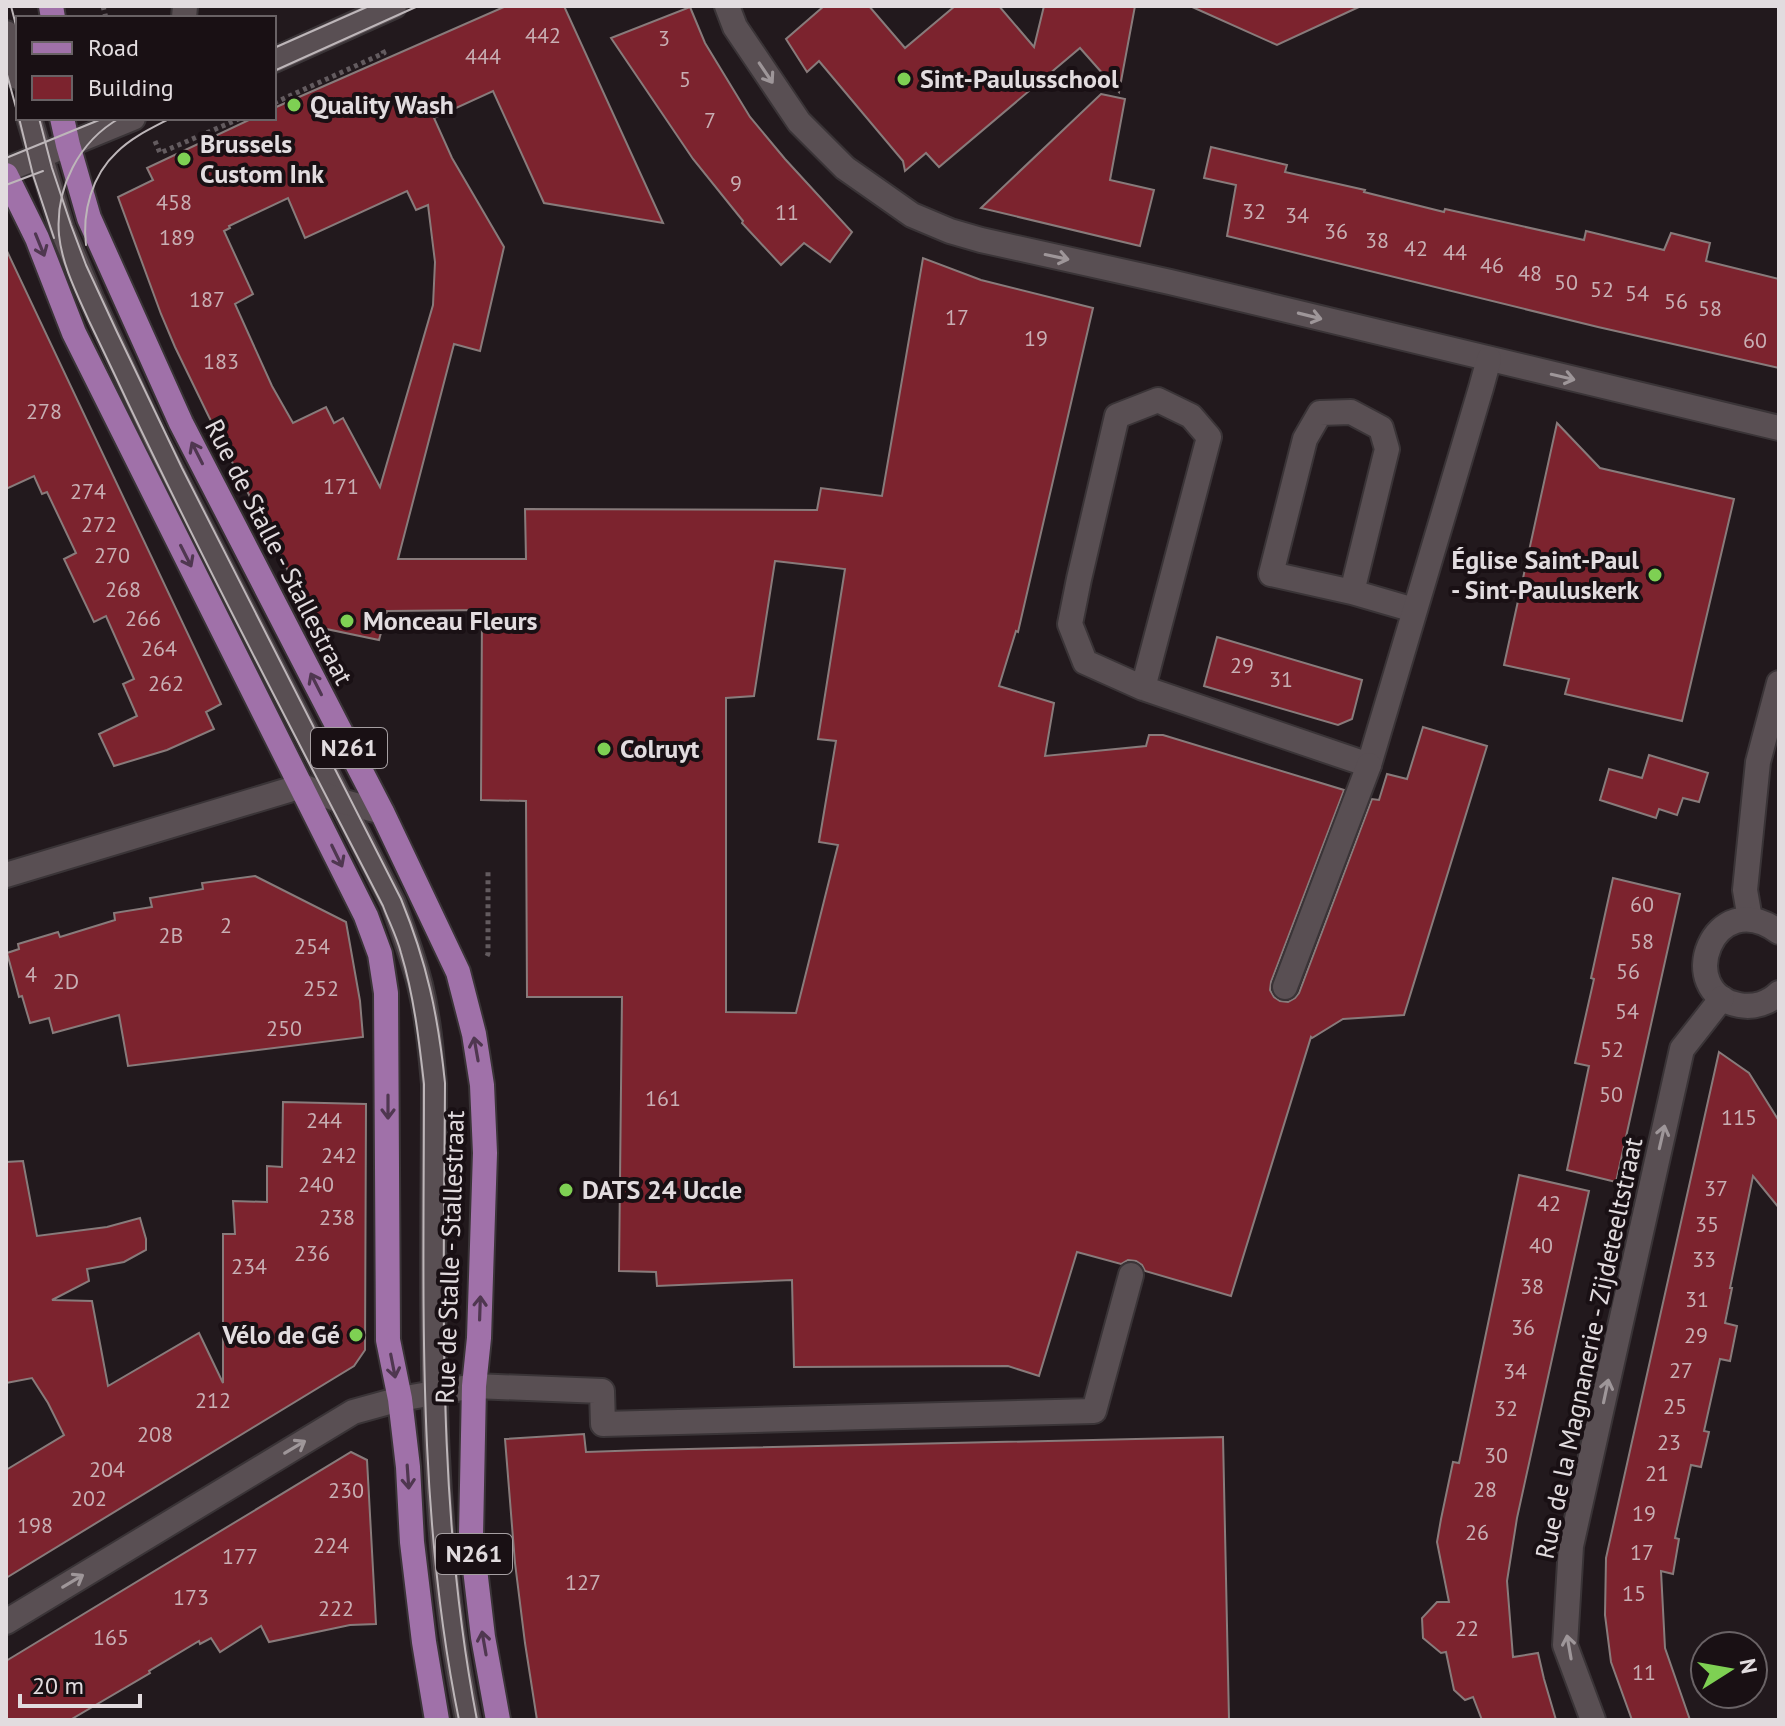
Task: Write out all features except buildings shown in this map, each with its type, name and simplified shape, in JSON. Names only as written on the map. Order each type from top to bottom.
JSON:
[{"type":"main road","name":"Rue de Stalle - Stallestraat","points":[[62,120],[89,218],[181,423],[382,812],[458,972],[474,1034],[482,1085],[485,1153],[479,1338],[474,1386],[471,1535],[483,1637],[498,1720]]},
{"type":"main road","name":"Rue de Stalle - Stallestraat","points":[[6,172],[37,238],[74,333],[302,786],[366,916],[380,954],[386,993],[388,1340],[400,1399],[412,1542],[437,1720]]},
{"type":"street","points":[[276,59],[394,6]]},
{"type":"street","points":[[727,6],[735,27],[799,122],[845,168],[912,215],[965,236],[1779,428]]},
{"type":"street","points":[[6,33],[16,70]]},
{"type":"street","name":"Rue de Stalle - Stallestraat","points":[[30,120],[62,229],[91,298],[157,441],[393,903],[421,987],[434,1084],[434,1393],[442,1539],[468,1720]]},
{"type":"street","points":[[6,172],[128,120]]},
{"type":"street","points":[[1285,987],[1369,765],[1489,359]]},
{"type":"street","points":[[1143,688],[1209,437],[1191,416],[1158,400],[1117,416],[1070,624],[1085,662],[1143,688],[1369,765]]},
{"type":"street","points":[[1352,592],[1387,449],[1381,428],[1351,412],[1320,413],[1305,439],[1271,574],[1414,610]]},
{"type":"street","points":[[1750,919],[1745,890],[1758,762],[1779,683]]},
{"type":"street","points":[[6,875],[302,786],[382,812]]},
{"type":"street","points":[[1778,997],[1750,1007],[1736,1005],[1716,993],[1707,980],[1704,965],[1709,944],[1717,932],[1735,921],[1750,919],[1766,923],[1779,932]]},
{"type":"street","name":"Rue de la Magnanerie - Zijdeteeltstraat","points":[[1593,1720],[1565,1645],[1571,1546],[1682,1049],[1722,998]]},
{"type":"street","points":[[6,1622],[353,1412],[400,1399],[474,1386],[602,1391],[603,1424],[1094,1411],[1131,1275]]},
{"type":"path","points":[[276,102],[384,53],[378,38]]},
{"type":"path","points":[[154,140],[160,153],[236,120]]},
{"type":"path","points":[[482,964],[488,954],[488,872]]},
{"type":"tram line","points":[[11,6],[16,25]]},
{"type":"tram line","points":[[276,47],[369,6]]},
{"type":"tram line","points":[[276,70],[418,6]]},
{"type":"tram line","points":[[6,71],[16,108]]},
{"type":"tram line","points":[[19,120],[33,175],[54,238]]},
{"type":"tram line","points":[[40,120],[52,168],[86,265],[182,468],[401,899],[425,967],[445,1083],[445,1403],[455,1562],[477,1720]]},
{"type":"tram line","points":[[6,158],[99,120]]},
{"type":"tram line","points":[[117,120],[93,139],[66,183],[61,200],[59,235],[67,268],[89,321],[190,530],[383,906],[409,985],[424,1084],[425,1403],[429,1483],[435,1562],[459,1720]]},
{"type":"tram line","points":[[86,245],[87,207],[95,183],[108,161],[129,142],[167,120]]},
{"type":"tram line","points":[[6,185],[43,171]]},
{"type":"place","name":"Sint-Paulusschool","points":[[904,79]]},
{"type":"place","name":"Quality Wash","points":[[294,105]]},
{"type":"place","name":"Brussels Custom Ink","points":[[184,159]]},
{"type":"place","name":"Église Saint-Paul - Sint-Pauluskerk","points":[[1655,575]]},
{"type":"place","name":"Monceau Fleurs","points":[[347,621]]},
{"type":"place","name":"Colruyt","points":[[604,749]]},
{"type":"place","name":"DATS 24 Uccle","points":[[566,1190]]},
{"type":"place","name":"Vélo de Gé","points":[[356,1335]]}]
